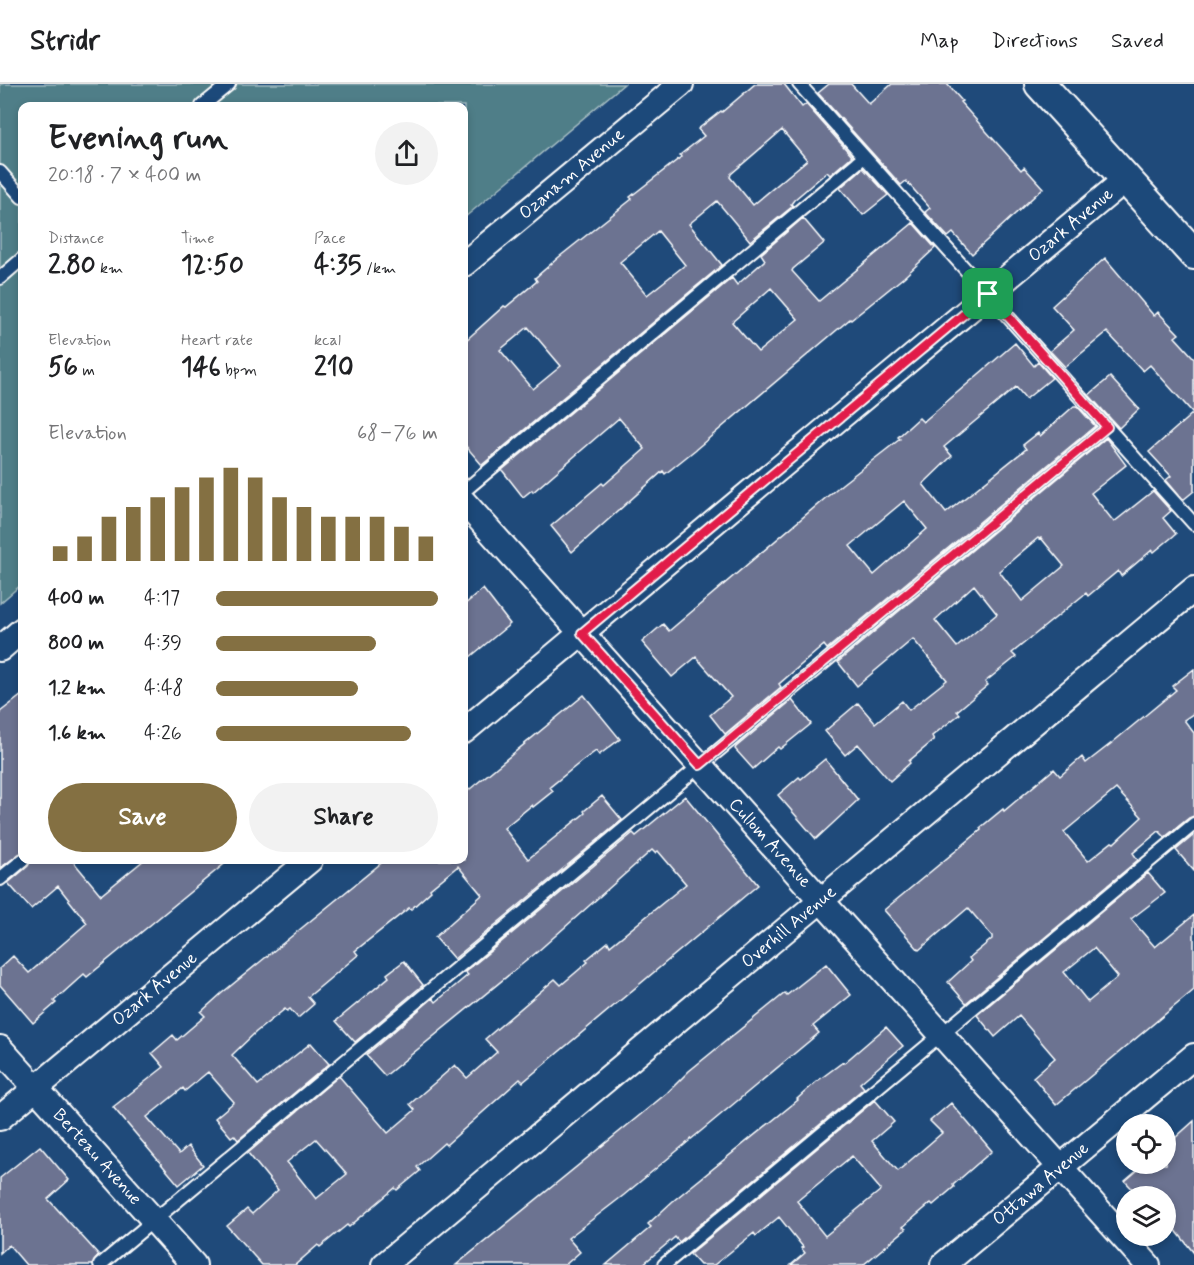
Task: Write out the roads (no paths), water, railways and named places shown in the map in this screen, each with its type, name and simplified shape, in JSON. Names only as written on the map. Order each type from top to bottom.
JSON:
[{"type":"street","name":"Ozanam Avenue","points":[[468,261],[681,84]]},
{"type":"street","points":[[1040,84],[1194,254]]},
{"type":"street","name":"Ozark Avenue","points":[[468,728],[1126,179]]},
{"type":"street","name":"Cullom Avenue","points":[[468,505],[1148,1265]]},
{"type":"street","name":"Overhill Avenue","points":[[384,1265],[1194,589]]},
{"type":"street","points":[[0,649],[18,633]]},
{"type":"street","name":"Ozark Avenue","points":[[0,1118],[305,864]]},
{"type":"street","name":"Berteau Avenue","points":[[0,1048],[194,1265]]},
{"type":"street","name":"Ottawa Avenue","points":[[943,1265],[1194,1056]]},
{"type":"lane","points":[[207,102],[229,84]]},
{"type":"lane","points":[[799,84],[1194,524]]},
{"type":"lane","points":[[468,488],[864,157]]},
{"type":"lane","points":[[0,172],[18,192]]},
{"type":"lane","points":[[0,278],[18,264]]},
{"type":"lane","points":[[100,1265],[1107,427]]},
{"type":"lane","points":[[663,1265],[1194,824]]},
{"type":"lane","points":[[0,879],[18,864]]}]
